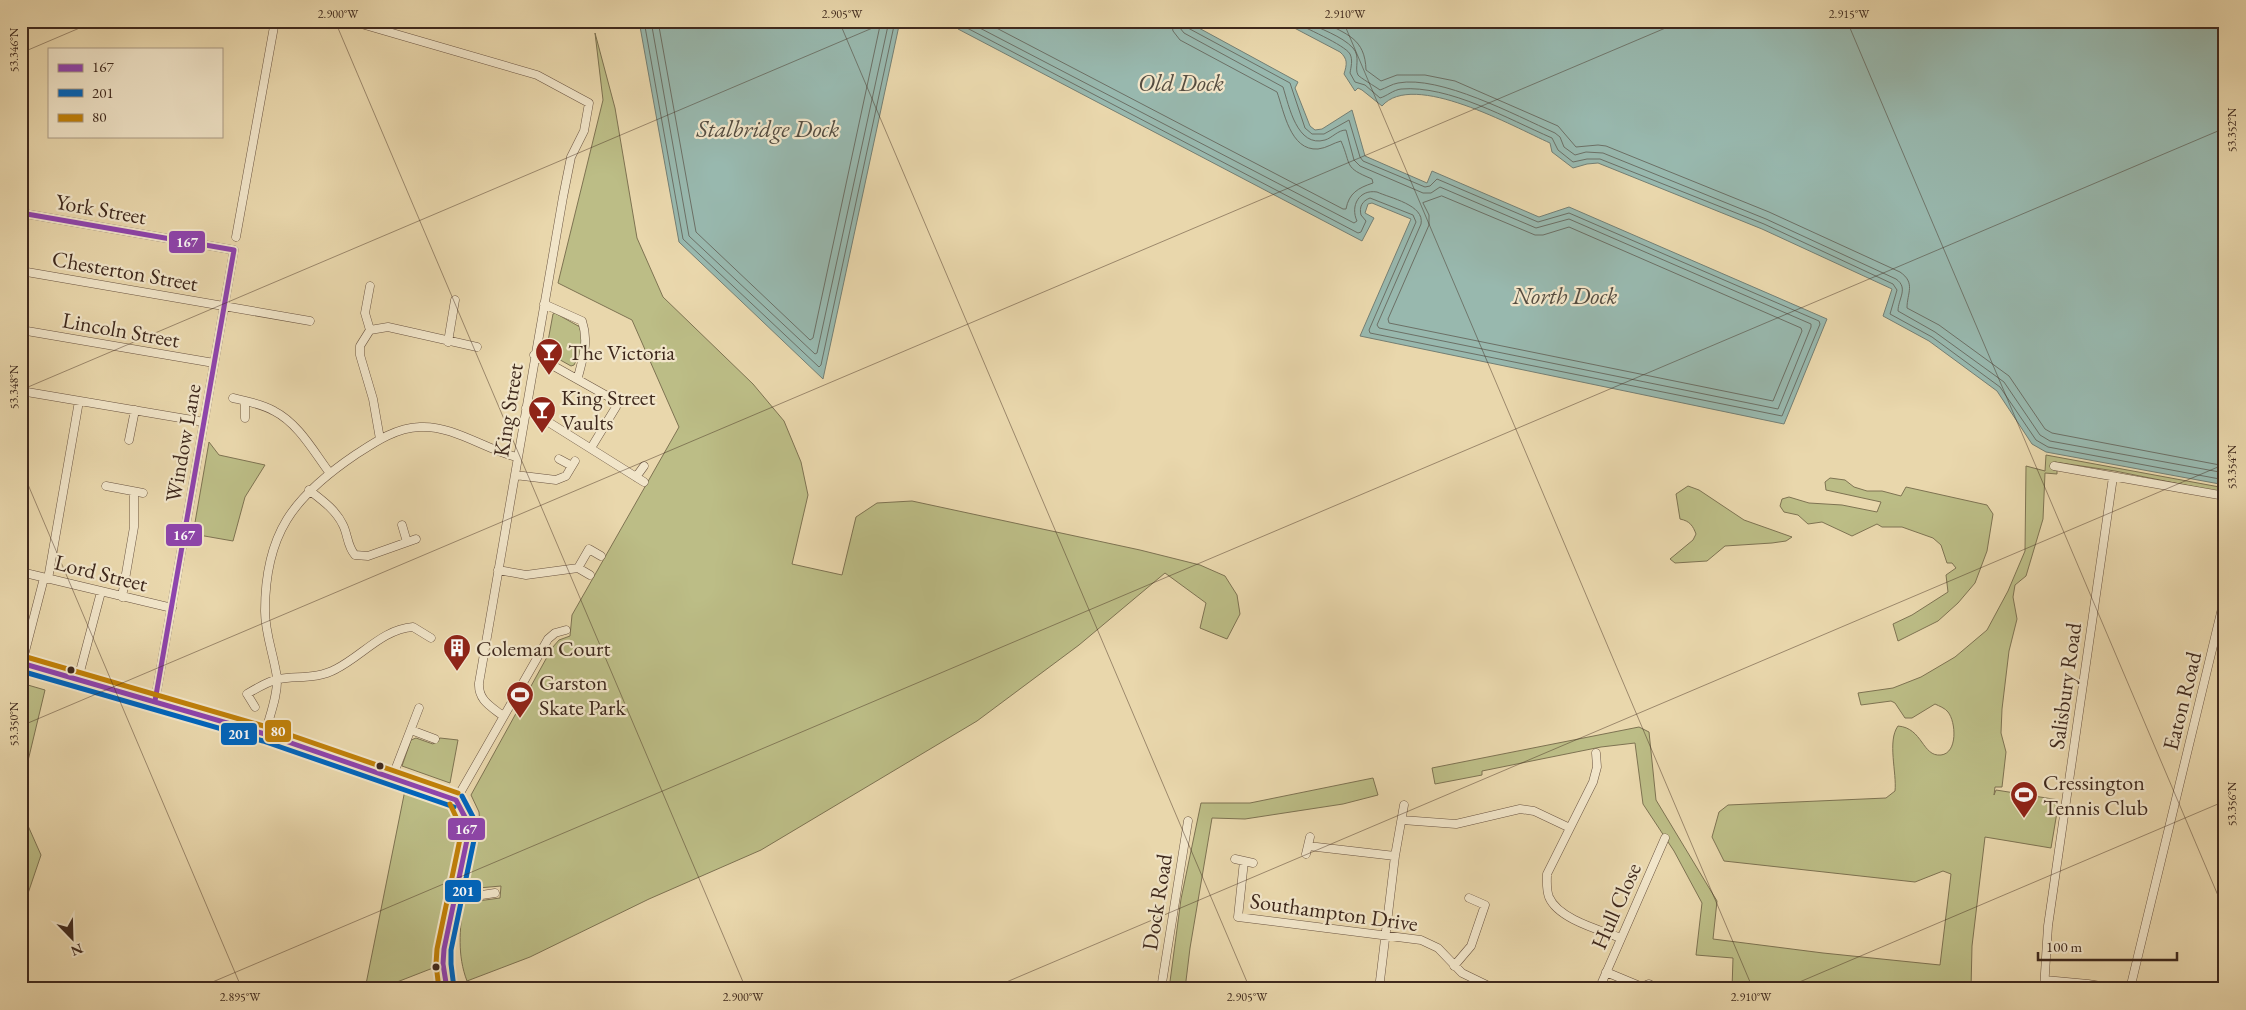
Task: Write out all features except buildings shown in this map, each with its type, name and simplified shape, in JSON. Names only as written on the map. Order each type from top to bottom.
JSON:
[{"type":"highway","points":[[582,989],[632,989]]},
{"type":"street","points":[[236,237],[275,21]]},
{"type":"street","name":"King Street","points":[[351,21],[537,75],[589,103],[584,131],[571,157],[534,355],[478,692],[484,702],[503,716]]},
{"type":"street","name":"York Street","points":[[21,213],[234,250]]},
{"type":"street","name":"Window Lane","points":[[155,701],[234,250]]},
{"type":"street","name":"Chesterton Street","points":[[21,271],[310,321]]},
{"type":"street","points":[[370,286],[365,313],[370,330],[360,346],[360,355],[380,439]]},
{"type":"street","points":[[448,342],[454,300]]},
{"type":"street","points":[[544,304],[582,321],[587,345],[578,378]]},
{"type":"street","points":[[370,330],[388,327],[477,347]]},
{"type":"street","name":"Lincoln Street","points":[[21,330],[214,364]]},
{"type":"street","points":[[534,355],[616,401],[616,407],[591,448]]},
{"type":"street","points":[[22,393],[204,422]]},
{"type":"street","points":[[233,398],[274,410],[285,418],[302,436],[329,472]]},
{"type":"street","points":[[79,401],[46,578],[22,663],[265,734],[456,800],[465,812],[468,826],[467,840],[443,964],[447,989]]},
{"type":"street","points":[[245,401],[245,418]]},
{"type":"street","points":[[526,408],[644,482]]},
{"type":"street","points":[[129,440],[135,410]]},
{"type":"street","points":[[265,734],[277,679],[266,632],[267,580],[273,551],[285,522],[309,490],[329,472],[380,439],[403,429],[421,427],[443,430],[504,454],[518,457]]},
{"type":"street","points":[[515,474],[556,480],[566,476],[574,463],[559,459]]},
{"type":"street","points":[[636,477],[644,466]]},
{"type":"street","points":[[2054,466],[2225,496]]},
{"type":"street","name":"Salisbury Road","points":[[2044,985],[2048,926],[2114,477]]},
{"type":"street","points":[[106,486],[139,492],[122,597]]},
{"type":"street","points":[[309,490],[330,506],[343,524],[350,549],[355,555],[368,556],[416,539]]},
{"type":"street","points":[[402,525],[407,542]]},
{"type":"street","points":[[578,568],[589,549],[601,556]]},
{"type":"street","points":[[498,570],[526,575],[578,568],[590,576]]},
{"type":"street","name":"Lord Street","points":[[21,572],[172,608]]},
{"type":"street","points":[[78,679],[101,592]]},
{"type":"street","name":"Eaton Road","points":[[2130,989],[2225,596]]},
{"type":"street","points":[[256,707],[243,694],[277,679],[327,673],[348,662],[392,631],[413,627],[431,638]]},
{"type":"street","points":[[456,800],[548,639],[555,633],[566,630]]},
{"type":"street","points":[[392,778],[419,708]]},
{"type":"street","points":[[411,730],[435,739]]},
{"type":"street","points":[[1596,753],[1597,767],[1593,782],[1547,874],[1546,888],[1549,898],[1566,916],[1621,938]]},
{"type":"street","points":[[1380,989],[1404,805]]},
{"type":"street","points":[[1402,820],[1456,824],[1520,809],[1534,810],[1570,828]]},
{"type":"street","name":"Dock Road","points":[[1161,989],[1188,821]]},
{"type":"street","points":[[1306,854],[1310,836]]},
{"type":"street","name":"Hull Close","points":[[1599,989],[1665,838]]},
{"type":"street","points":[[1308,846],[1396,856]]},
{"type":"street","name":"Southampton Drive","points":[[1235,859],[1253,863]]},
{"type":"street","name":"Southampton Drive","points":[[1244,861],[1238,917],[1386,934],[1421,940],[1438,948],[1462,973],[1495,989]]},
{"type":"street","points":[[455,899],[494,893]]},
{"type":"street","points":[[1454,966],[1471,946],[1485,905],[1469,898]]},
{"type":"street","points":[[1606,972],[1642,987],[1649,984],[1658,989]]},
{"type":"street","points":[[2223,989],[2225,983]]},
{"type":"street","points":[[2044,985],[2088,984],[2119,989]]},
{"type":"green space","points":[[595,33],[615,108],[637,238],[663,297],[753,384],[784,421],[801,462],[808,495],[792,564],[842,575],[856,517],[877,503],[912,501],[1140,550],[1200,565],[1225,576],[1237,595],[1240,614],[1227,639],[1200,628],[1206,603],[1165,573],[1079,645],[977,721],[761,850],[649,899],[530,957],[467,981],[462,962],[460,933],[463,903],[500,898],[501,886],[467,889],[480,825],[479,812],[471,795],[552,648],[559,640],[570,636],[572,615],[679,427],[632,320],[558,283],[603,100]]},
{"type":"green space","points":[[555,313],[580,327],[583,344],[580,359],[577,359],[574,365],[571,366],[546,352],[553,314]]},
{"type":"green space","points":[[209,442],[219,455],[265,465],[245,497],[233,541],[193,534]]},
{"type":"green space","points":[[2046,455],[2225,488],[2225,493],[2115,471],[2055,462],[2054,470],[2057,470],[2057,474],[2045,473],[2043,519],[2026,576],[2015,585],[2013,597],[2017,619],[2009,651],[2002,709],[2001,733],[2006,752],[2002,787],[1995,787],[1994,795],[1996,790],[2059,800],[2051,848],[1985,837],[1972,946],[1971,989],[1732,989],[1733,958],[1696,955],[1702,903],[1674,851],[1643,804],[1635,743],[1601,747],[1482,771],[1482,775],[1435,784],[1432,768],[1639,727],[1649,732],[1656,800],[1717,901],[1713,939],[1940,965],[1951,874],[1943,871],[1915,882],[1724,861],[1712,837],[1719,812],[1728,805],[1886,798],[1895,791],[1893,740],[1898,726],[1913,732],[1930,752],[1941,755],[1947,753],[1953,743],[1954,729],[1951,717],[1944,708],[1935,704],[1912,718],[1905,718],[1895,703],[1891,701],[1861,705],[1858,693],[1893,688],[1921,677],[1955,657],[1987,630],[2008,591],[2025,551],[2026,466],[2045,471]]},
{"type":"green space","points":[[1830,478],[1845,480],[1854,487],[1867,491],[1882,491],[1901,496],[1906,487],[1987,505],[1993,514],[1987,551],[1975,583],[1958,603],[1938,621],[1898,641],[1893,624],[1912,615],[1948,592],[1946,575],[1956,568],[1952,563],[1947,563],[1941,545],[1933,538],[1902,527],[1882,527],[1877,524],[1852,536],[1822,522],[1808,524],[1798,515],[1784,512],[1780,506],[1782,499],[1789,497],[1809,503],[1842,505],[1877,512],[1881,502],[1826,490],[1825,482]]},
{"type":"green space","points":[[1688,486],[1699,490],[1744,520],[1792,537],[1786,541],[1772,543],[1725,546],[1707,561],[1675,563],[1670,559],[1693,540],[1696,534],[1691,524],[1680,519],[1676,494]]},
{"type":"green space","points":[[21,683],[45,690],[21,790]]},
{"type":"green space","points":[[416,738],[433,744],[440,738],[458,740],[450,783],[402,766],[411,740]]},
{"type":"green space","points":[[1373,778],[1378,795],[1343,804],[1245,819],[1212,818],[1185,989],[1169,989],[1181,899],[1201,803],[1250,803]]},
{"type":"green space","points":[[405,790],[445,805],[454,814],[458,827],[457,850],[433,968],[379,989],[365,989]]},
{"type":"green space","points":[[21,810],[41,855],[21,914]]},
{"type":"green space","points":[[21,923],[27,937],[21,960]]},
{"type":"water","name":"Stalbridge Dock","points":[[639,21],[900,21],[823,379],[679,242]]},
{"type":"water","name":"North Dock","points":[[962,21],[1186,21],[1298,82],[1295,88],[1310,126],[1315,130],[1322,129],[1352,110],[1365,156],[1427,183],[1432,171],[1539,217],[1569,207],[1827,319],[1784,424],[1360,336],[1411,219],[1372,203],[1368,204],[1365,213],[1374,218],[1362,241],[958,29]]},
{"type":"water","points":[[1281,21],[2225,21],[2225,485],[2046,452],[2032,444],[1997,391],[1929,341],[1883,316],[1892,289],[1762,229],[1598,163],[1573,168],[1552,152],[1550,143],[1464,105],[1416,94],[1397,97],[1382,106],[1362,90],[1358,88],[1355,91],[1344,74],[1346,62],[1340,52]]},
{"type":"transit line","name":"167","points":[[21,213],[234,250],[155,701]]},
{"type":"transit line","name":"80","points":[[23,656],[267,727],[458,793]]},
{"type":"transit line","name":"167","points":[[21,663],[265,734],[456,800],[466,819],[467,840],[444,949],[443,964],[447,989]]},
{"type":"transit line","name":"201","points":[[21,671],[263,741],[454,807]]},
{"type":"transit line","name":"201","points":[[454,988],[451,950],[474,840],[473,817],[462,796]]},
{"type":"transit line","name":"80","points":[[439,989],[436,964],[437,949],[460,839],[458,821],[450,804]]},
{"type":"place","name":"The Victoria","points":[[549,376]]},
{"type":"place","name":"King Street Vaults","points":[[542,434]]},
{"type":"place","name":"Coleman Court","points":[[457,672]]},
{"type":"place","name":"Garston Skate Park","points":[[520,719]]},
{"type":"place","name":"Cressington Tennis Club","points":[[2024,819]]},
{"type":"water label","name":"Old Dock","points":[[1181,82]]}]
